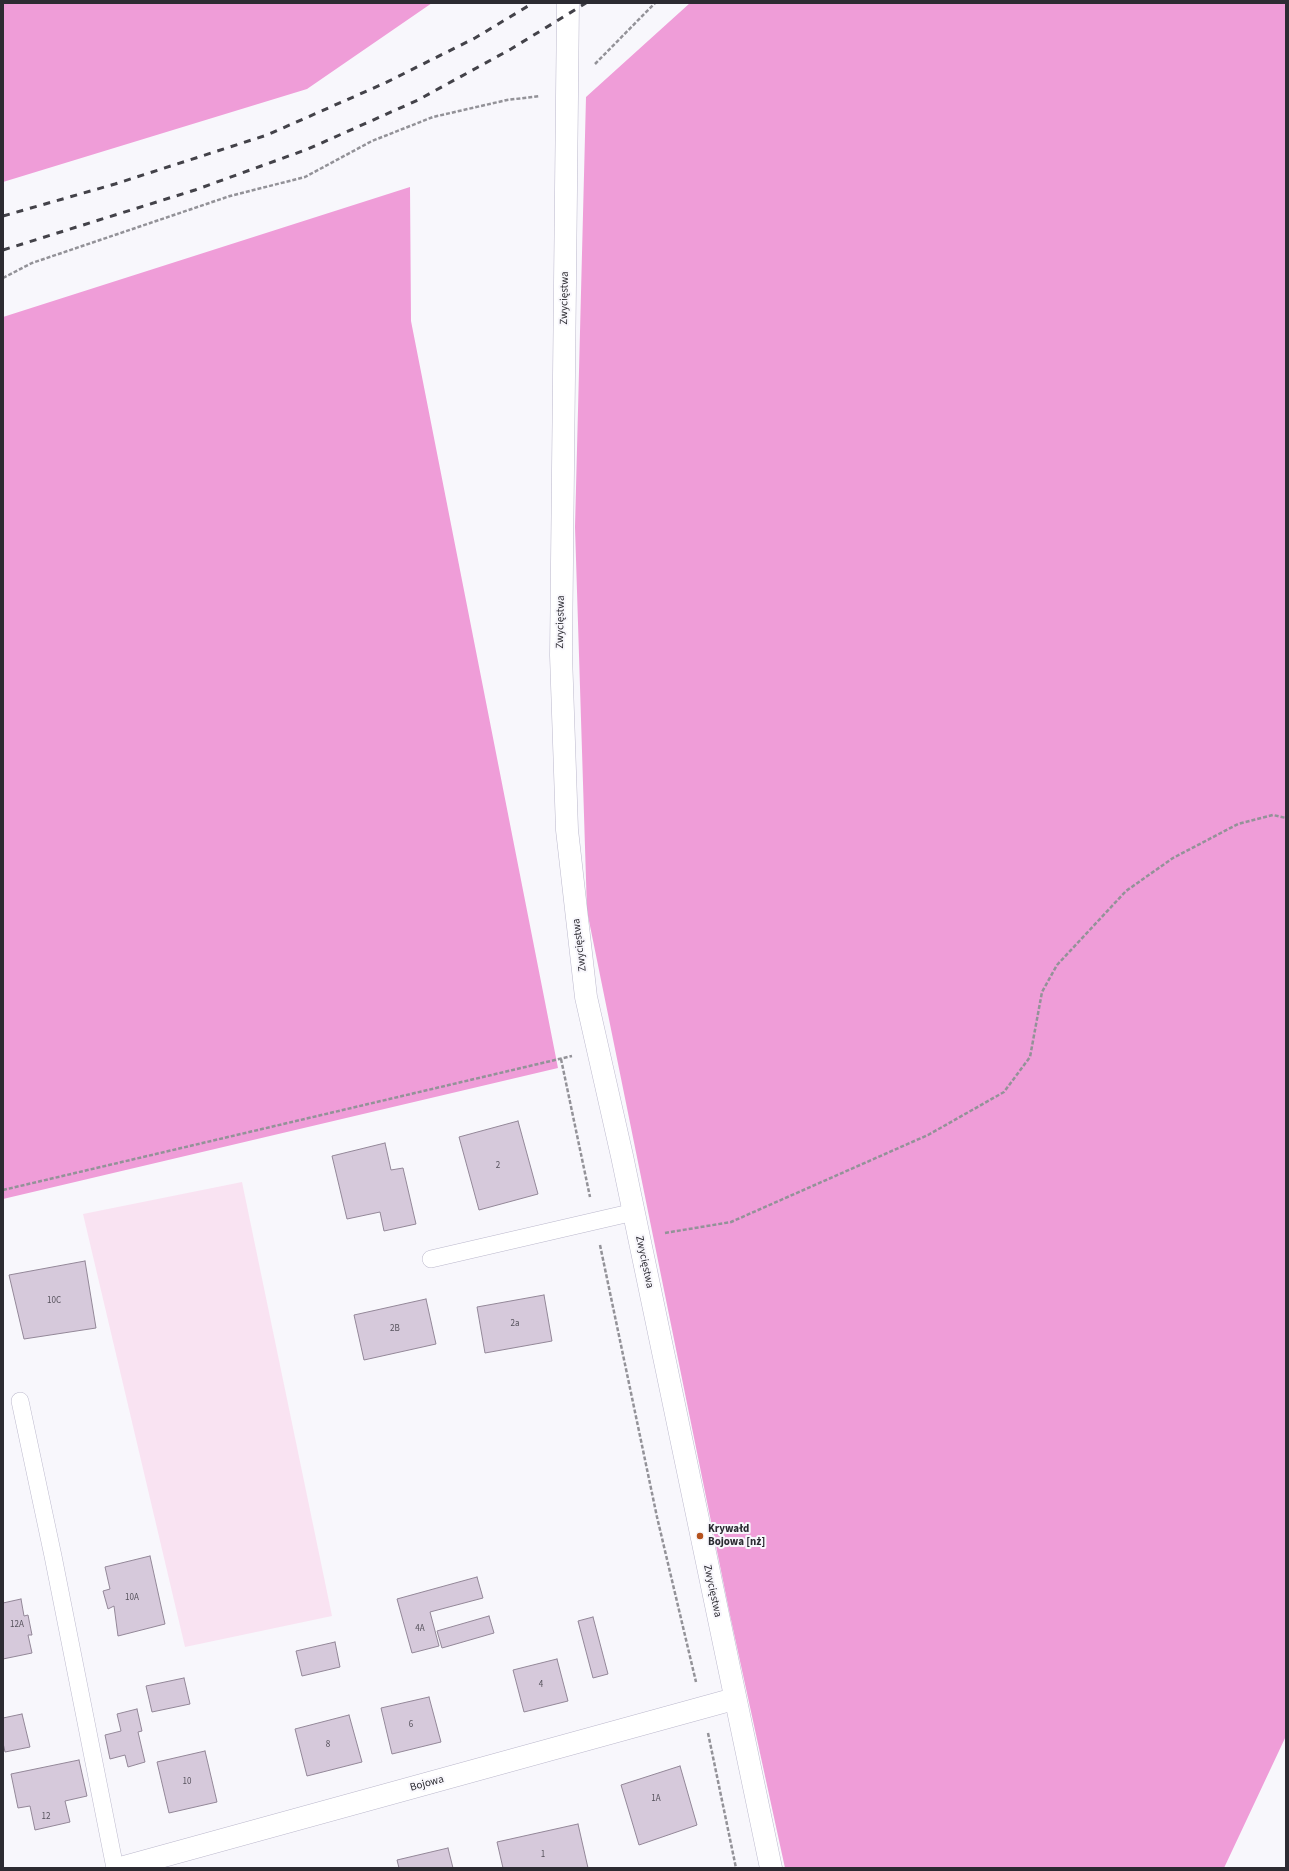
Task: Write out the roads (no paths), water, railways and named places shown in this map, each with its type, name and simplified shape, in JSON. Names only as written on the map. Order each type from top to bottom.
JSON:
[{"type":"main road","name":"Zwycięstwa","points":[[568,3],[561,655],[567,830],[586,997],[634,1212],[734,1699],[771,1868]]},
{"type":"main road","name":"Bojowa","points":[[120,1868],[734,1699]]},
{"type":"lane","points":[[431,1259],[634,1212]]},
{"type":"lane","points":[[20,1401],[55,1564],[115,1868]]},
{"type":"railway","points":[[3,216],[115,184],[267,135],[385,83],[475,38],[533,3]]},
{"type":"railway","points":[[3,250],[195,190],[308,149],[418,100],[511,49],[586,3]]},
{"type":"place","name":"Krywałd Bojowa [nż]","points":[[700,1536]]}]
